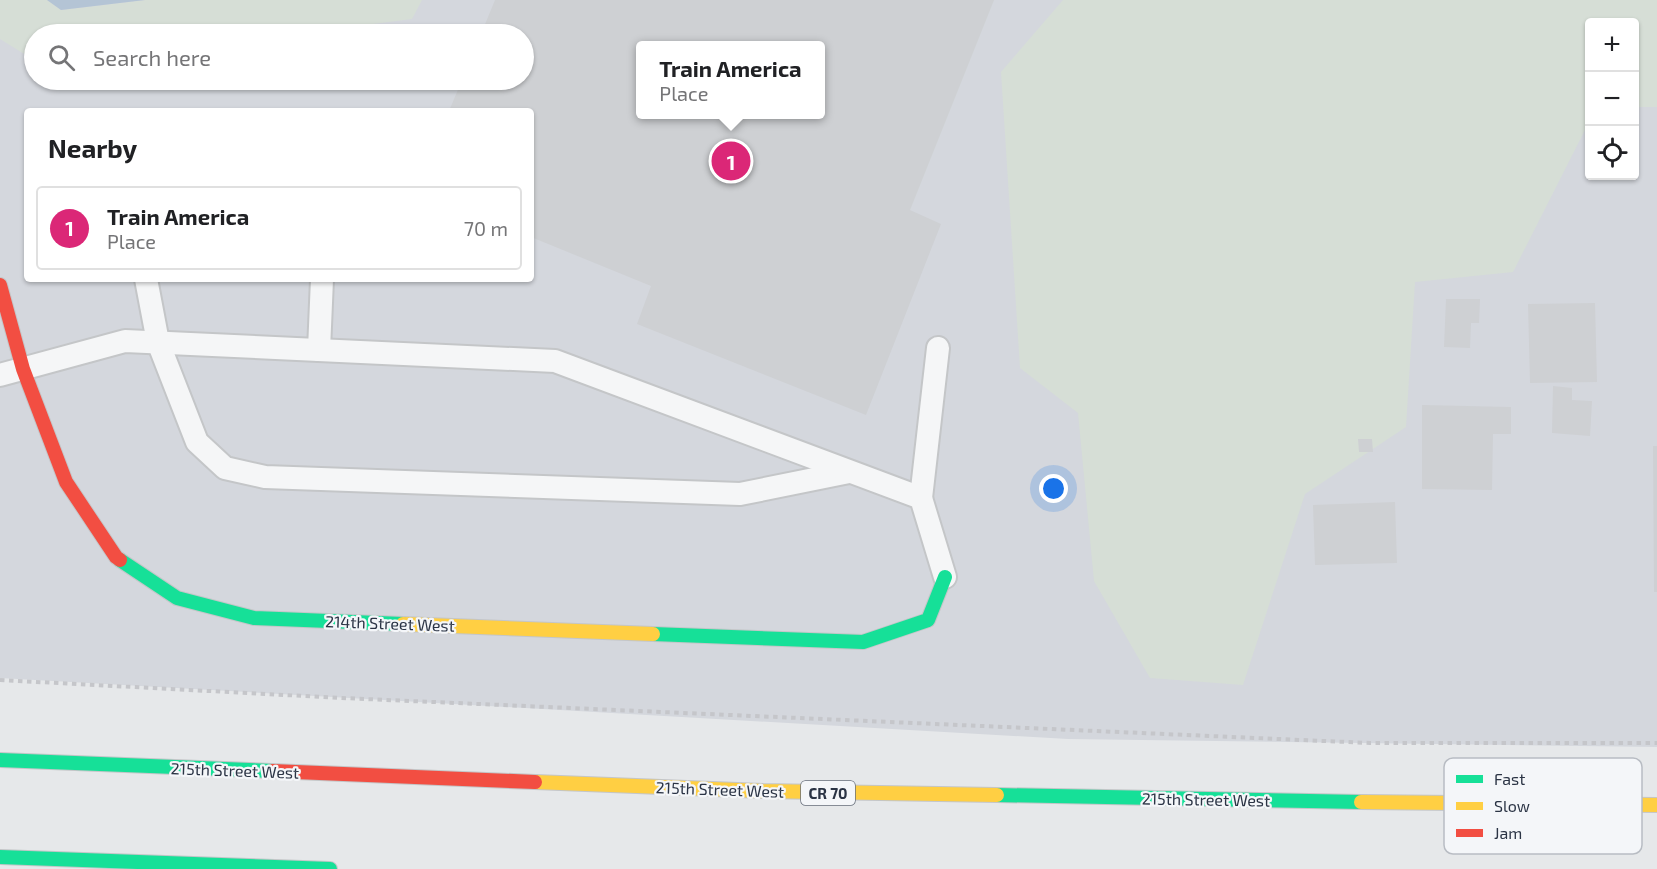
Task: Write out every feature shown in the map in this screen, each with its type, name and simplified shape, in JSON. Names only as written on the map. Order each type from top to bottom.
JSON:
[{"type":"main road","name":"214th Street West","points":[[0,285],[23,369],[66,482],[116,557],[177,598],[254,618],[862,642],[928,620],[945,577]]},
{"type":"main road","name":"215th Street West","points":[[0,760],[763,791],[1444,803]]},
{"type":"main road","points":[[0,773],[113,765]]},
{"type":"main road","name":"215th Street West","points":[[1642,805],[1657,805]]},
{"type":"main road","points":[[0,857],[330,869]]},
{"type":"lane","points":[[147,282],[158,342],[197,442],[225,468],[265,477],[740,494],[849,472]]},
{"type":"lane","points":[[319,350],[322,282]]},
{"type":"lane","points":[[0,375],[125,341],[555,361],[921,498]]},
{"type":"lane","points":[[938,348],[921,498],[945,577]]},
{"type":"path","points":[[0,680],[354,699],[1370,743],[1657,743]]},
{"type":"shaded area","points":[[0,0],[1458,0],[1621,18],[1585,18],[1585,180],[1639,180],[1639,20],[1657,22],[1657,747],[1068,739],[0,678]]},
{"type":"shaded area","points":[[0,0],[47,0],[61,10],[145,0],[422,0],[412,19],[373,24],[24,24],[24,54],[0,39]]},
{"type":"shaded area","points":[[1063,0],[1657,0],[1657,107],[1639,107],[1639,18],[1585,18],[1585,130],[1513,272],[1415,282],[1406,427],[1305,494],[1243,685],[1150,678],[1094,581],[1078,413],[1020,368],[1001,72]]},
{"type":"water","points":[[47,0],[145,0],[61,10]]},
{"type":"building","points":[[495,0],[994,0],[910,210],[941,224],[866,415],[637,324],[651,286],[534,238],[534,108],[450,108],[458,90],[534,90],[534,24],[485,24]]},
{"type":"building","points":[[1446,299],[1480,299],[1479,323],[1471,323],[1470,348],[1444,347]]},
{"type":"building","points":[[1595,303],[1597,382],[1530,383],[1528,304]]},
{"type":"building","points":[[1553,386],[1572,388],[1572,400],[1592,401],[1590,436],[1552,433]]},
{"type":"building","points":[[1422,405],[1511,407],[1511,434],[1493,434],[1492,490],[1422,489]]},
{"type":"building","points":[[1358,439],[1372,439],[1373,452],[1359,452]]},
{"type":"building","points":[[1653,446],[1657,446],[1657,592],[1654,592]]},
{"type":"building","points":[[1395,502],[1397,563],[1315,565],[1313,505]]},
{"type":"traffic: fast","points":[[120,560],[177,598],[254,618],[403,624]]},
{"type":"traffic: fast","points":[[653,634],[863,642],[928,620],[945,577]]},
{"type":"traffic: fast","points":[[0,760],[272,771]]},
{"type":"traffic: fast","points":[[997,795],[1361,802]]},
{"type":"traffic: fast","points":[[0,857],[330,869]]},
{"type":"traffic: slow","points":[[403,624],[653,634]]},
{"type":"traffic: slow","points":[[535,782],[763,791],[997,795]]},
{"type":"traffic: slow","points":[[1361,802],[1444,803]]},
{"type":"traffic: slow","points":[[1642,805],[1657,805]]},
{"type":"traffic: jam","points":[[0,285],[23,369],[66,482],[120,560]]},
{"type":"traffic: jam","points":[[272,771],[535,782]]},
{"type":"place","name":"Train America","points":[[731,161]]}]
